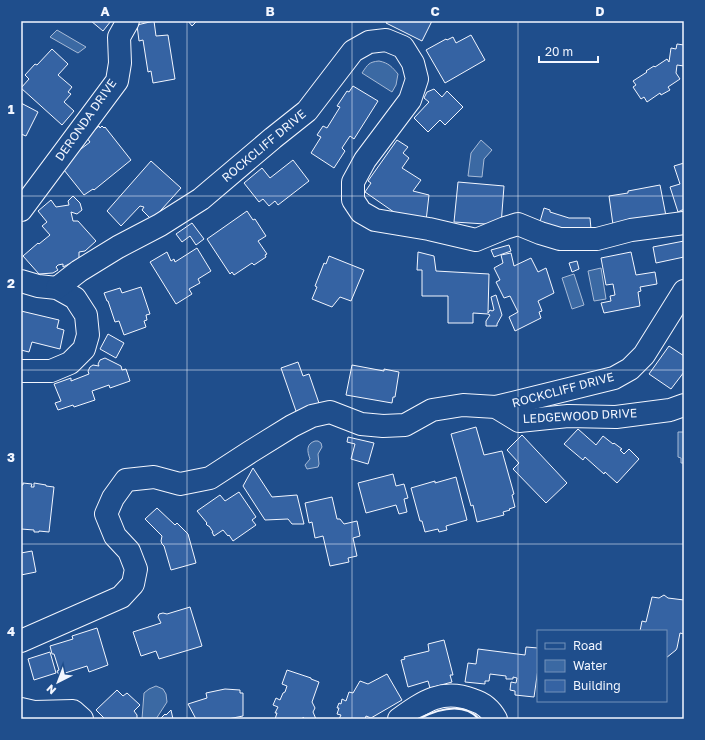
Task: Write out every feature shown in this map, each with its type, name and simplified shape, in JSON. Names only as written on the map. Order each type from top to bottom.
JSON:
[{"type":"street","name":"DERONDA DRIVE","points":[[21,210],[117,81],[120,63],[119,37],[128,21]]},
{"type":"street","name":"ROCKCLIFF DRIVE","points":[[56,288],[79,271],[118,247],[160,225],[201,199],[307,111],[353,51],[369,42],[386,40],[403,47],[413,63],[417,79],[410,100],[365,160],[354,182],[353,200],[361,212],[375,220],[429,229],[476,240],[518,224],[560,239],[597,239],[631,230],[684,223]]},
{"type":"street","points":[[21,281],[38,286],[56,288],[75,298],[86,315],[88,335],[84,350],[70,363],[51,371],[21,371]]},
{"type":"street","name":"ROCKCLIFF DRIVE","points":[[496,407],[614,378],[630,369],[644,355],[684,291]]},
{"type":"street","name":"LEDGEWOOD DRIVE","points":[[21,641],[121,597],[133,584],[136,569],[129,551],[115,536],[106,514],[113,498],[126,480],[154,477],[180,484],[210,478],[292,426],[312,416],[330,412],[361,424],[384,426],[405,425],[432,410],[463,405],[496,407],[519,421],[568,416],[616,417],[670,410],[684,405]]},
{"type":"street","points":[[399,719],[417,706],[431,699],[445,695],[463,696],[478,702],[492,712],[496,719]]},
{"type":"street","points":[[21,709],[34,712],[74,711],[82,719]]},
{"type":"water","points":[[57,30],[86,47],[78,53],[50,37]]},
{"type":"water","points":[[379,61],[390,66],[398,74],[396,85],[392,92],[362,73],[369,64]]},
{"type":"water","points":[[481,140],[492,150],[484,159],[482,177],[468,176],[471,153]]},
{"type":"water","points":[[601,268],[606,299],[594,301],[588,271]]},
{"type":"water","points":[[574,274],[584,305],[572,309],[562,278]]},
{"type":"water","points":[[678,432],[684,432],[684,463],[681,463],[681,458],[678,457]]},
{"type":"water","points":[[315,441],[321,443],[322,447],[318,454],[319,464],[318,467],[307,469],[305,465],[310,459],[308,448],[312,442]]},
{"type":"water","points":[[156,686],[163,689],[166,694],[167,702],[156,719],[142,719],[144,693]]},
{"type":"building","points":[[91,21],[111,21],[103,31]]},
{"type":"building","points":[[154,21],[156,36],[168,35],[175,79],[153,83],[151,71],[148,72],[143,40],[139,41],[137,25]]},
{"type":"building","points":[[188,21],[197,21],[192,26]]},
{"type":"building","points":[[387,21],[432,21],[422,41],[386,23]]},
{"type":"building","points":[[471,35],[485,60],[445,83],[426,50],[446,39],[447,40],[453,37],[456,43]]},
{"type":"building","points":[[677,44],[684,45],[684,66],[677,65],[676,73],[680,79],[668,87],[670,90],[661,95],[660,93],[647,102],[644,97],[641,99],[633,87],[636,85],[633,81],[647,72],[646,71],[667,59],[669,62],[671,48],[676,49]]},
{"type":"building","points":[[52,49],[68,64],[58,75],[72,87],[68,92],[71,94],[64,102],[74,111],[62,125],[21,88],[29,79],[25,75]]},
{"type":"building","points":[[353,86],[378,101],[354,139],[350,136],[342,148],[345,151],[334,168],[311,153],[321,137],[317,135],[323,126],[327,128],[340,107],[337,106],[347,91],[349,92]]},
{"type":"building","points":[[434,89],[442,97],[447,91],[463,107],[445,125],[440,120],[428,132],[414,118],[429,102],[424,98],[427,92]]},
{"type":"building","points":[[21,103],[38,112],[26,136],[21,134]]},
{"type":"building","points":[[99,126],[100,128],[102,126],[104,128],[105,127],[131,160],[94,190],[93,189],[84,195],[60,165],[90,142],[86,137]]},
{"type":"building","points":[[397,140],[408,147],[403,153],[409,158],[402,168],[421,180],[413,191],[429,195],[426,221],[401,217],[365,192],[371,183],[368,181]]},
{"type":"building","points":[[293,160],[309,181],[278,205],[275,201],[269,206],[263,199],[259,202],[244,183],[262,168],[270,178]]},
{"type":"building","points":[[151,161],[181,188],[152,220],[142,210],[144,207],[140,206],[121,226],[107,211]]},
{"type":"building","points":[[684,163],[684,209],[678,212],[670,187],[680,184],[674,166]]},
{"type":"building","points":[[458,182],[504,186],[501,225],[454,222]]},
{"type":"building","points":[[660,185],[666,216],[613,225],[609,196]]},
{"type":"building","points":[[73,196],[80,203],[82,210],[77,214],[71,212],[73,221],[78,221],[96,241],[85,251],[79,252],[79,259],[63,267],[63,264],[58,265],[56,267],[58,270],[53,273],[39,274],[23,256],[50,235],[42,226],[47,222],[38,211],[51,200],[56,207],[69,205],[68,201]]},
{"type":"building","points":[[544,208],[550,210],[550,212],[569,218],[590,218],[591,229],[568,234],[539,225]]},
{"type":"building","points":[[247,211],[253,220],[255,219],[266,236],[258,241],[267,254],[265,255],[266,257],[254,265],[252,263],[234,275],[232,272],[230,274],[207,239]]},
{"type":"building","points":[[192,223],[204,239],[196,245],[190,236],[182,242],[176,234]]},
{"type":"building","points":[[684,241],[684,257],[656,263],[653,247]]},
{"type":"building","points":[[509,245],[511,251],[494,257],[491,250]]},
{"type":"building","points":[[197,248],[211,271],[198,279],[200,283],[189,289],[192,294],[176,304],[150,262],[167,252],[171,261],[174,259],[175,262]]},
{"type":"building","points":[[418,252],[434,256],[436,271],[489,274],[488,313],[490,310],[494,310],[491,297],[496,295],[502,315],[497,326],[486,326],[486,321],[490,315],[473,313],[473,323],[448,323],[448,296],[422,296],[422,270],[417,270]]},
{"type":"building","points":[[631,252],[636,275],[655,272],[657,284],[640,287],[641,291],[638,292],[640,306],[604,313],[601,303],[611,301],[610,296],[615,295],[613,284],[606,285],[601,258]]},
{"type":"building","points":[[511,253],[514,266],[531,258],[538,272],[546,268],[554,293],[538,301],[542,311],[539,312],[541,318],[515,331],[509,317],[518,312],[510,296],[504,298],[496,282],[500,280],[494,268],[503,263],[501,255]]},
{"type":"building","points":[[329,256],[364,270],[351,301],[340,297],[332,307],[312,299],[317,287],[315,286],[324,263],[326,264]]},
{"type":"building","points":[[577,261],[579,269],[572,272],[569,263]]},
{"type":"building","points":[[141,287],[150,314],[146,315],[147,320],[144,321],[146,327],[124,335],[119,321],[115,322],[104,293],[120,288],[122,293]]},
{"type":"building","points":[[21,311],[59,320],[57,328],[64,330],[60,349],[32,342],[29,352],[21,350]]},
{"type":"building","points":[[108,334],[124,343],[116,358],[100,349]]},
{"type":"building","points":[[669,346],[684,356],[684,372],[671,389],[649,374]]},
{"type":"building","points":[[105,358],[121,366],[122,370],[126,369],[130,381],[110,388],[109,385],[92,391],[95,400],[74,407],[73,405],[58,410],[55,403],[61,401],[54,384],[71,378],[71,381],[89,374],[88,371],[90,367],[93,365],[99,366],[98,364],[100,360]]},
{"type":"building","points":[[298,362],[303,376],[309,374],[320,406],[297,414],[281,368]]},
{"type":"building","points":[[352,365],[384,371],[384,369],[399,372],[395,397],[393,397],[392,403],[346,395]]},
{"type":"building","points":[[476,427],[484,455],[502,451],[514,494],[512,495],[515,507],[503,512],[504,515],[477,522],[473,505],[471,506],[451,434]]},
{"type":"building","points":[[578,429],[596,445],[603,436],[622,449],[620,450],[624,454],[629,449],[639,459],[617,483],[605,472],[604,474],[585,457],[583,460],[564,444]]},
{"type":"building","points":[[522,435],[567,483],[546,503],[513,469],[519,463],[507,450]]},
{"type":"building","points":[[348,437],[374,443],[368,464],[351,459],[355,444],[347,442]]},
{"type":"building","points":[[253,468],[272,497],[297,495],[304,524],[292,524],[288,519],[265,520],[243,486]]},
{"type":"building","points":[[393,474],[396,486],[404,484],[408,498],[404,499],[407,512],[399,514],[396,505],[366,513],[358,483]]},
{"type":"building","points":[[456,477],[467,520],[446,526],[447,530],[439,532],[438,529],[425,532],[422,521],[420,521],[411,488]]},
{"type":"building","points":[[23,483],[32,484],[31,487],[34,487],[34,483],[54,487],[49,532],[34,532],[34,530],[21,529],[21,485],[23,485]]},
{"type":"building","points":[[239,492],[256,517],[252,520],[256,525],[233,541],[223,530],[214,536],[209,526],[206,524],[207,523],[197,511],[220,495],[225,501]]},
{"type":"building","points":[[332,497],[337,519],[340,519],[344,524],[357,521],[360,536],[353,538],[357,556],[348,558],[349,562],[330,566],[323,536],[315,538],[312,522],[309,523],[305,503]]},
{"type":"building","points":[[157,508],[175,525],[177,523],[188,534],[196,563],[171,570],[164,546],[161,541],[162,536],[145,519]]},
{"type":"building","points":[[32,551],[36,572],[21,575],[21,553]]},
{"type":"building","points":[[664,595],[668,598],[684,600],[684,634],[680,633],[676,650],[667,657],[667,630],[640,630],[642,621],[646,622],[652,597],[659,598]]},
{"type":"building","points":[[190,607],[202,646],[159,659],[156,651],[141,656],[133,632],[161,623],[158,617],[159,614],[167,614]]},
{"type":"building","points":[[97,628],[108,665],[89,672],[87,666],[59,675],[57,671],[59,670],[50,646],[73,639],[72,636]]},
{"type":"building","points":[[444,640],[453,675],[450,675],[452,682],[430,688],[428,681],[408,687],[401,660],[405,659],[404,657],[429,651],[428,644]]},
{"type":"building","points":[[526,647],[537,648],[537,676],[534,697],[515,695],[515,691],[510,690],[511,682],[516,683],[517,678],[513,677],[513,679],[506,679],[506,676],[490,674],[489,681],[485,681],[485,684],[465,682],[468,663],[476,664],[478,649],[525,655]]},
{"type":"building","points":[[50,652],[56,673],[34,680],[28,659]]},
{"type":"building","points":[[287,670],[319,682],[312,702],[315,708],[313,712],[316,719],[305,719],[303,717],[303,719],[275,719],[277,713],[275,713],[278,707],[273,705],[276,698],[280,700],[285,692],[287,686],[282,684]]},
{"type":"building","points":[[387,674],[402,700],[371,718],[366,716],[365,719],[339,719],[341,715],[337,714],[339,708],[337,708],[339,703],[341,704],[342,699],[346,701],[349,692],[353,693],[360,681],[368,684]]},
{"type":"building","points":[[225,689],[240,690],[240,693],[243,693],[243,716],[228,719],[196,719],[188,704],[207,698],[206,693]]},
{"type":"building","points":[[117,690],[123,696],[127,693],[140,705],[134,711],[137,715],[137,719],[105,719],[96,710]]},
{"type":"building","points":[[171,710],[173,719],[160,719],[165,714],[166,715]]},
{"type":"wall","points":[[418,719],[441,710],[449,709],[465,710],[473,713],[479,719]]}]
